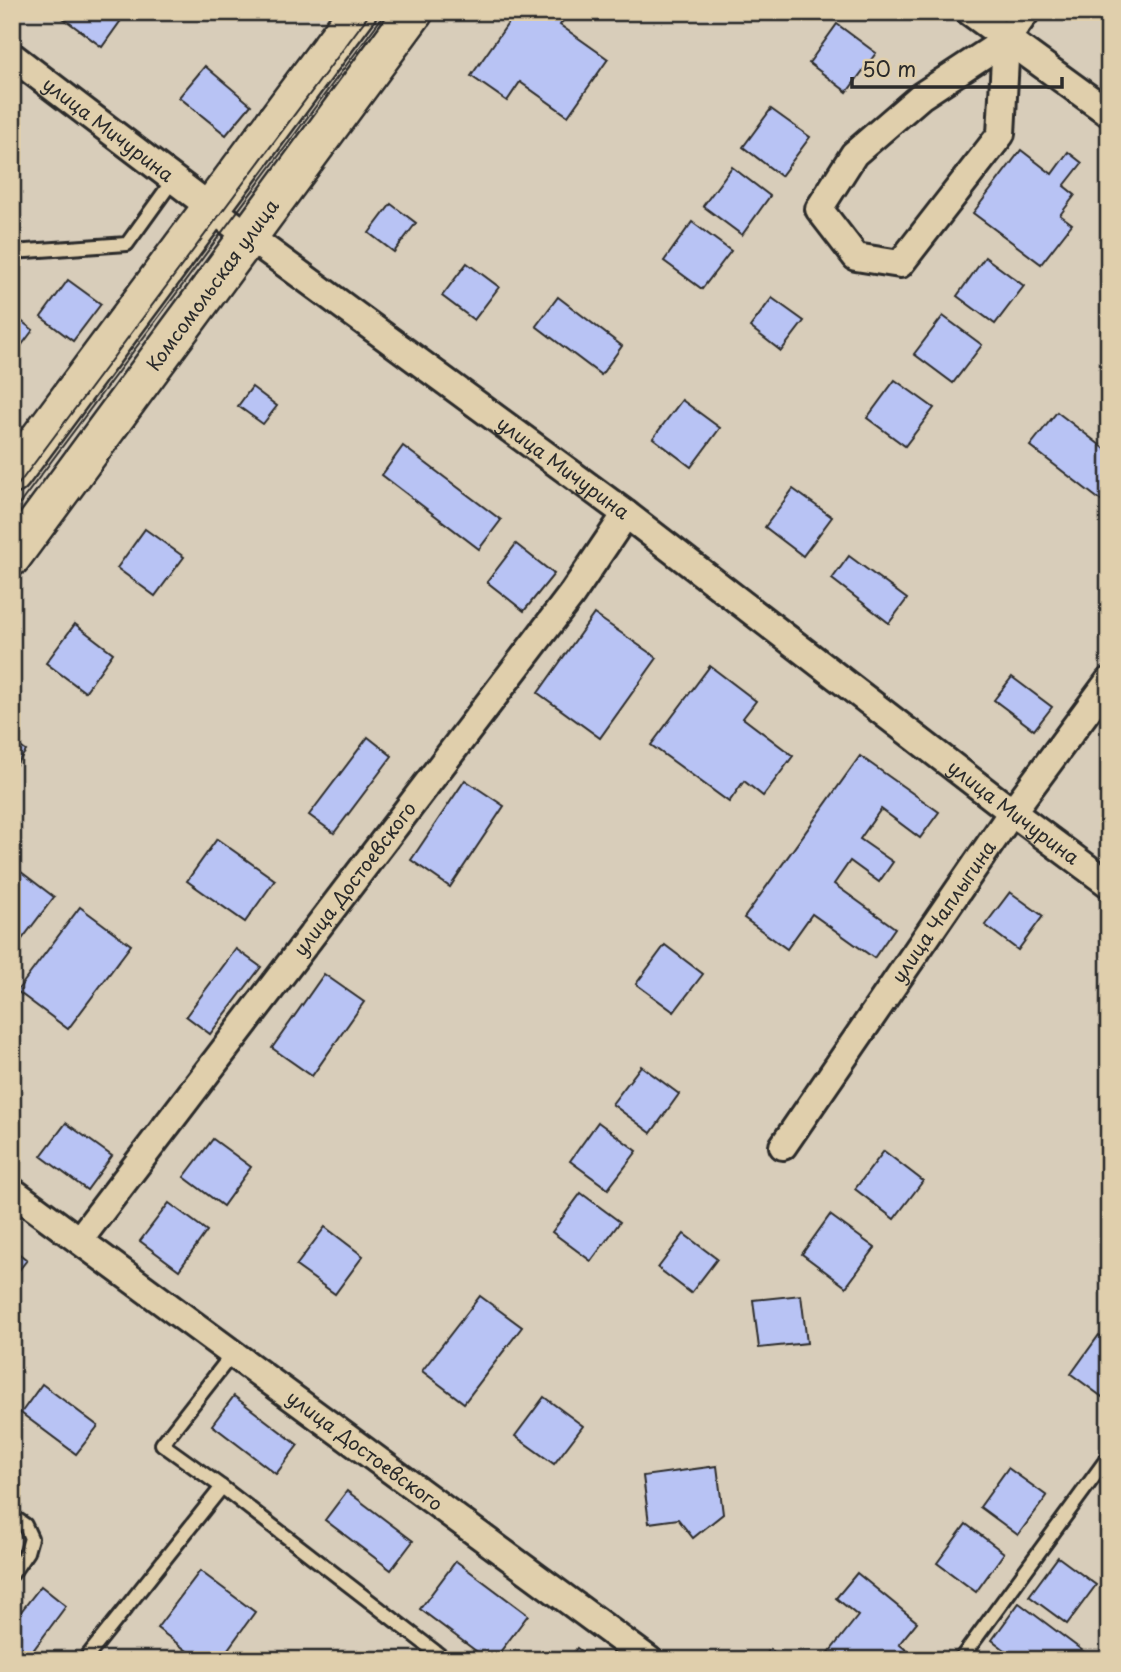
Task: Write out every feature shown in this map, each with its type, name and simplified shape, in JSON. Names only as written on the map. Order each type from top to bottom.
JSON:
[{"type":"main road","points":[[12,475],[357,12]]},
{"type":"main road","name":"Комсомольская улица","points":[[12,557],[414,12]]},
{"type":"street","points":[[970,12],[1109,113]]},
{"type":"street","points":[[1006,40],[1000,134],[900,264],[856,257],[819,209],[854,153],[921,96],[1006,40],[1026,12]]},
{"type":"street","name":"улица Мичурина","points":[[12,56],[248,236],[626,514],[1109,884]]},
{"type":"street","name":"улица Достоевского","points":[[79,1239],[572,594],[626,514]]},
{"type":"street","name":"улица Чаплыгина","points":[[783,1146],[1012,812],[1109,681]]},
{"type":"street","name":"улица Достоевского","points":[[12,1191],[649,1660]]},
{"type":"lane","points":[[12,252],[127,244],[173,180]]},
{"type":"lane","points":[[233,1353],[162,1444],[446,1660]]},
{"type":"lane","points":[[960,1660],[1109,1456]]},
{"type":"lane","points":[[89,1660],[86,1658],[222,1487]]},
{"type":"lane","points":[[12,1516],[25,1525],[32,1538],[27,1552],[12,1574]]},
{"type":"building","points":[[67,12],[127,12],[102,47],[63,18]]},
{"type":"building","points":[[516,12],[569,12],[560,25],[608,59],[568,116],[520,82],[507,101],[471,76]]},
{"type":"building","points":[[837,24],[876,53],[847,92],[809,63]]},
{"type":"building","points":[[205,66],[251,105],[226,135],[179,97]]},
{"type":"building","points":[[771,109],[810,137],[781,176],[743,147]]},
{"type":"building","points":[[1021,150],[1052,174],[1068,152],[1082,163],[1064,186],[1075,195],[1060,215],[1072,224],[1041,264],[973,213]]},
{"type":"building","points":[[732,167],[770,196],[742,235],[703,206]]},
{"type":"building","points":[[391,204],[416,223],[394,252],[369,233]]},
{"type":"building","points":[[692,222],[731,251],[702,289],[664,261]]},
{"type":"building","points":[[985,257],[1024,286],[995,324],[957,296]]},
{"type":"building","points":[[1109,262],[1109,281],[1100,274]]},
{"type":"building","points":[[467,263],[499,287],[474,320],[442,296]]},
{"type":"building","points":[[68,280],[101,304],[73,341],[41,317]]},
{"type":"building","points":[[558,297],[622,346],[601,375],[536,326]]},
{"type":"building","points":[[772,298],[804,321],[781,351],[750,327]]},
{"type":"building","points":[[12,314],[33,330],[12,358]]},
{"type":"building","points":[[943,316],[982,345],[953,383],[914,354]]},
{"type":"building","points":[[895,380],[934,408],[905,446],[867,418]]},
{"type":"building","points":[[252,387],[277,406],[263,424],[238,406]]},
{"type":"building","points":[[682,400],[720,428],[691,467],[653,438]]},
{"type":"building","points":[[1057,412],[1109,452],[1109,507],[1030,446]]},
{"type":"building","points":[[403,446],[501,520],[479,549],[382,475]]},
{"type":"building","points":[[793,489],[832,517],[803,556],[765,527]]},
{"type":"building","points":[[145,529],[184,557],[155,596],[117,568]]},
{"type":"building","points":[[516,544],[554,574],[524,611],[487,582]]},
{"type":"building","points":[[849,556],[907,599],[889,623],[832,579]]},
{"type":"building","points":[[594,614],[657,658],[600,738],[538,693]]},
{"type":"building","points":[[75,624],[113,653],[85,692],[46,663]]},
{"type":"building","points":[[710,666],[756,701],[743,718],[793,756],[763,796],[744,781],[729,802],[651,745]]},
{"type":"building","points":[[1012,677],[1052,707],[1034,730],[994,700]]},
{"type":"building","points":[[368,737],[392,756],[334,833],[309,815]]},
{"type":"building","points":[[12,741],[26,751],[12,770]]},
{"type":"building","points":[[860,756],[939,812],[920,838],[881,809],[860,839],[893,862],[879,882],[850,861],[834,884],[895,928],[874,958],[812,914],[787,949],[744,918]]},
{"type":"building","points":[[465,780],[504,806],[450,887],[411,860]]},
{"type":"building","points":[[217,839],[275,880],[245,922],[187,881]]},
{"type":"building","points":[[12,865],[54,897],[16,947],[12,944]]},
{"type":"building","points":[[1010,892],[1043,916],[1018,950],[985,925]]},
{"type":"building","points":[[80,907],[131,945],[68,1029],[17,991]]},
{"type":"building","points":[[665,945],[703,974],[674,1012],[636,984]]},
{"type":"building","points":[[236,949],[261,967],[210,1034],[186,1016]]},
{"type":"building","points":[[324,974],[364,1002],[312,1076],[272,1048]]},
{"type":"building","points":[[641,1066],[679,1094],[651,1133],[612,1104]]},
{"type":"building","points":[[598,1122],[637,1151],[608,1189],[570,1161]]},
{"type":"building","points":[[66,1123],[112,1156],[87,1190],[41,1156]]},
{"type":"building","points":[[213,1139],[251,1167],[223,1206],[184,1177]]},
{"type":"building","points":[[884,1151],[923,1181],[894,1219],[855,1189]]},
{"type":"building","points":[[581,1193],[620,1222],[591,1261],[552,1232]]},
{"type":"building","points":[[169,1203],[207,1231],[179,1270],[140,1241]]},
{"type":"building","points":[[830,1215],[875,1248],[846,1287],[802,1254]]},
{"type":"building","points":[[325,1227],[363,1256],[335,1294],[296,1266]]},
{"type":"building","points":[[684,1234],[717,1259],[691,1293],[658,1268]]},
{"type":"building","points":[[12,1248],[27,1260],[12,1279]]},
{"type":"building","points":[[801,1295],[807,1343],[759,1348],[753,1300]]},
{"type":"building","points":[[480,1296],[522,1327],[464,1403],[422,1371]]},
{"type":"building","points":[[1099,1335],[1109,1342],[1109,1402],[1071,1374]]},
{"type":"building","points":[[42,1384],[98,1426],[76,1454],[21,1413]]},
{"type":"building","points":[[234,1396],[298,1445],[276,1474],[212,1425]]},
{"type":"building","points":[[544,1397],[583,1426],[554,1464],[515,1436]]},
{"type":"building","points":[[717,1466],[723,1514],[693,1538],[678,1519],[649,1523],[643,1476]]},
{"type":"building","points":[[1008,1468],[1047,1496],[1018,1535],[980,1507]]},
{"type":"building","points":[[347,1491],[413,1541],[391,1570],[325,1520]]},
{"type":"building","points":[[966,1524],[1004,1553],[976,1592],[937,1563]]},
{"type":"building","points":[[1058,1557],[1096,1585],[1067,1624],[1029,1596]]},
{"type":"building","points":[[456,1561],[528,1615],[494,1660],[488,1660],[420,1609]]},
{"type":"building","points":[[200,1571],[255,1612],[220,1660],[199,1660],[157,1628]]},
{"type":"building","points":[[857,1573],[917,1622],[899,1644],[918,1660],[823,1660],[858,1616],[836,1598]]},
{"type":"building","points":[[41,1586],[66,1606],[26,1660],[12,1660],[12,1623]]},
{"type":"building","points":[[1019,1603],[1095,1660],[1018,1660],[992,1640]]},
{"type":"building","points":[[577,1648],[593,1660],[568,1660]]},
{"type":"building","points":[[770,1649],[784,1660],[762,1660]]},
{"type":"tram line","points":[[12,493],[371,12]]},
{"type":"tram line","points":[[12,514],[386,12]]}]
